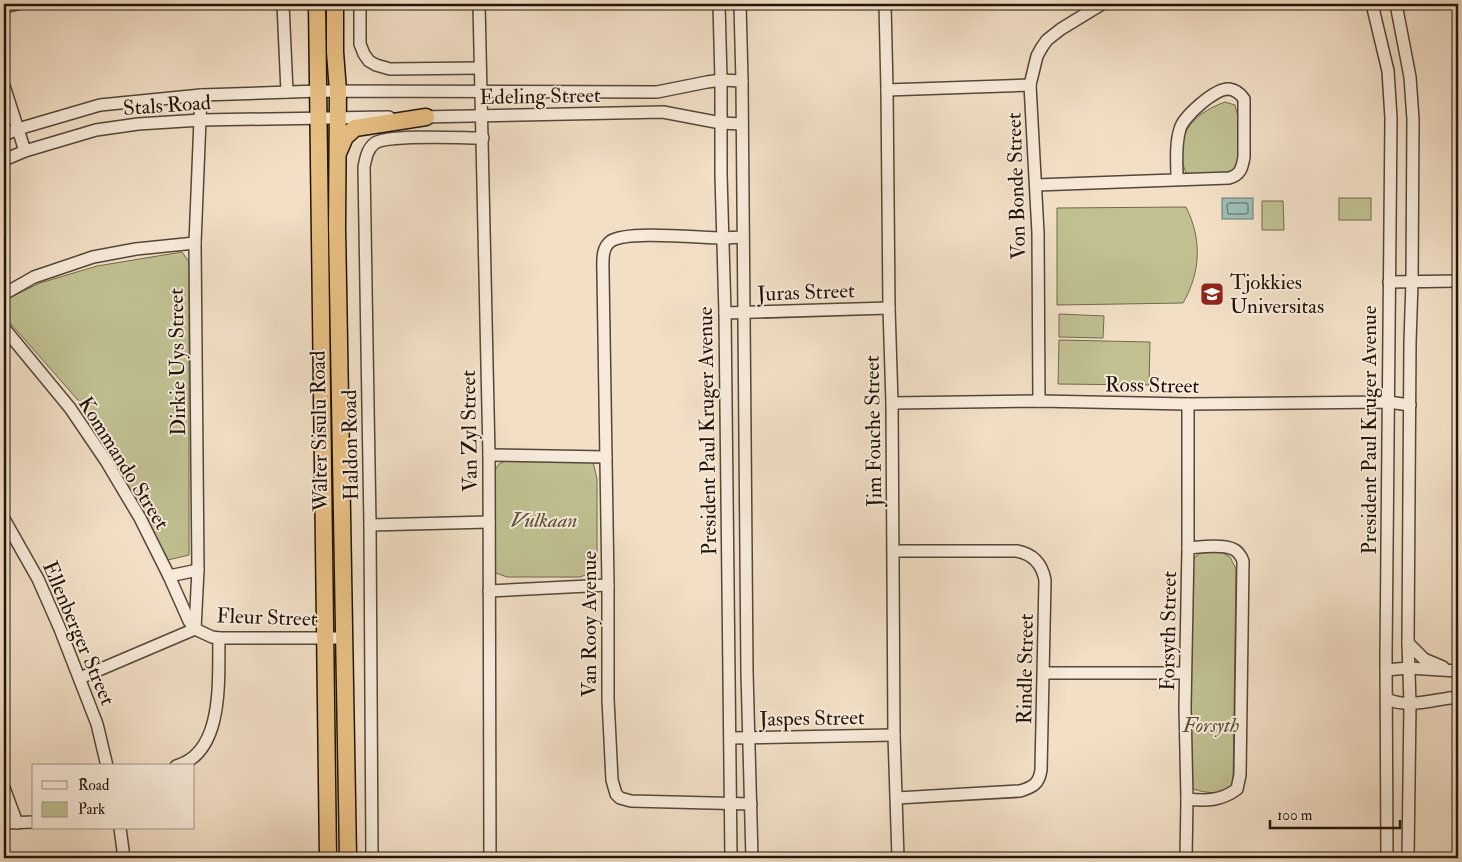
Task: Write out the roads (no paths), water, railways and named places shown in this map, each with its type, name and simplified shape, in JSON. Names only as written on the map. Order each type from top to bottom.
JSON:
[{"type":"highway","name":"Walter Sisulu Road","points":[[317,4],[328,851]]},
{"type":"highway","name":"Walter Sisulu Road","points":[[335,4],[335,52],[338,91],[338,270],[348,851]]},
{"type":"highway","points":[[338,154],[346,137],[355,128],[426,116]]},
{"type":"highway","points":[[321,271],[338,270]]},
{"type":"highway","points":[[322,364],[340,364]]},
{"type":"highway","points":[[324,498],[342,498]]},
{"type":"highway","points":[[326,726],[346,726]]},
{"type":"highway","points":[[328,851],[348,851]]},
{"type":"street","points":[[4,7],[17,4]]},
{"type":"street","points":[[284,4],[287,92]]},
{"type":"street","points":[[360,4],[360,44],[369,61],[376,65],[390,69],[480,68]]},
{"type":"street","name":"Van Zyl Street","points":[[479,4],[489,455],[490,858]]},
{"type":"street","name":"President Paul Kruger Avenue","points":[[719,4],[725,313],[730,858]]},
{"type":"street","name":"President Paul Kruger Avenue","points":[[740,4],[747,672],[752,858]]},
{"type":"street","name":"Jim Fouche Street","points":[[885,4],[894,551],[894,735],[898,858]]},
{"type":"street","name":"Von Bonde Street","points":[[1039,401],[1038,233],[1030,85],[1037,56],[1047,40],[1102,4]]},
{"type":"street","name":"President Paul Kruger Avenue","points":[[1372,4],[1388,71],[1391,118],[1386,670],[1387,858]]},
{"type":"street","name":"President Paul Kruger Avenue","points":[[1396,4],[1410,77],[1413,119],[1408,858]]},
{"type":"street","points":[[1379,30],[1400,24]]},
{"type":"street","name":"Edeling Street","points":[[338,91],[657,92],[721,80],[742,81]]},
{"type":"street","points":[[887,90],[1030,85]]},
{"type":"street","points":[[4,86],[25,151]]},
{"type":"street","points":[[1036,185],[1177,180],[1229,178],[1240,173],[1243,166],[1244,99],[1240,93],[1228,89],[1222,90],[1194,109],[1185,120],[1180,127],[1177,144],[1177,180]]},
{"type":"street","name":"Stals Road","points":[[4,135],[18,129],[100,105],[201,95],[338,91]]},
{"type":"street","name":"Dirkie Uys Street","points":[[195,629],[198,570],[195,243],[201,95]]},
{"type":"street","name":"Edeling Street","points":[[337,117],[663,112],[721,123],[742,124]]},
{"type":"street","name":"Stals Road","points":[[4,160],[25,151],[96,130],[138,124],[201,120],[337,117]]},
{"type":"street","name":"Haldon Road","points":[[372,858],[370,525],[364,167],[368,152],[374,144],[382,140],[483,138]]},
{"type":"street","name":"Van Rooy Avenue","points":[[743,237],[634,236],[618,238],[606,246],[603,273],[608,699],[612,780],[616,794],[620,798],[631,801],[751,804]]},
{"type":"street","points":[[4,294],[34,277],[93,257],[136,249],[195,243]]},
{"type":"street","points":[[1389,282],[1458,281]]},
{"type":"street","name":"Juras Street","points":[[725,313],[889,308]]},
{"type":"street","name":"Kommando Street","points":[[4,328],[70,408],[106,461],[140,518],[189,621],[195,629]]},
{"type":"street","name":"Ross Street","points":[[892,403],[1039,401],[1188,404],[1388,402],[1410,405]]},
{"type":"street","name":"Forsyth Street","points":[[1186,858],[1185,673],[1188,548],[1188,404]]},
{"type":"street","points":[[489,455],[606,457]]},
{"type":"street","name":"Ellenberger Street","points":[[4,519],[38,578],[80,678],[97,724],[107,764]]},
{"type":"street","points":[[370,525],[489,522]]},
{"type":"street","points":[[727,526],[746,524]]},
{"type":"street","points":[[1187,800],[1211,800],[1237,789],[1240,776],[1243,561],[1234,549],[1221,547],[1188,548]]},
{"type":"street","name":"Rindle Street","points":[[894,551],[1017,551],[1032,557],[1043,570],[1045,580],[1040,778],[1033,786],[1020,791],[897,798]]},
{"type":"street","points":[[169,576],[198,570]]},
{"type":"street","points":[[489,591],[608,585]]},
{"type":"street","name":"Fleur Street","points":[[80,678],[195,629],[212,637],[219,638],[344,638]]},
{"type":"street","points":[[182,764],[196,754],[211,733],[217,703],[219,638]]},
{"type":"street","points":[[1408,643],[1424,658],[1455,671]]},
{"type":"street","points":[[1386,670],[1408,668],[1455,671]]},
{"type":"street","points":[[1044,673],[1185,673]]},
{"type":"street","points":[[1387,699],[1396,703],[1410,704],[1458,697]]},
{"type":"street","name":"Jaspes Street","points":[[730,738],[894,735]]},
{"type":"street","points":[[4,788],[17,823]]},
{"type":"street","points":[[4,823],[32,822]]},
{"type":"street","points":[[120,830],[124,858]]},
{"type":"water","points":[[1222,198],[1253,198],[1253,219],[1222,219]]},
{"type":"place","name":"Tjokkies Universitas","points":[[1212,294]]},
{"type":"park label","name":"Vulkaan","points":[[544,520]]},
{"type":"park label","name":"Forsyth","points":[[1211,725]]}]
